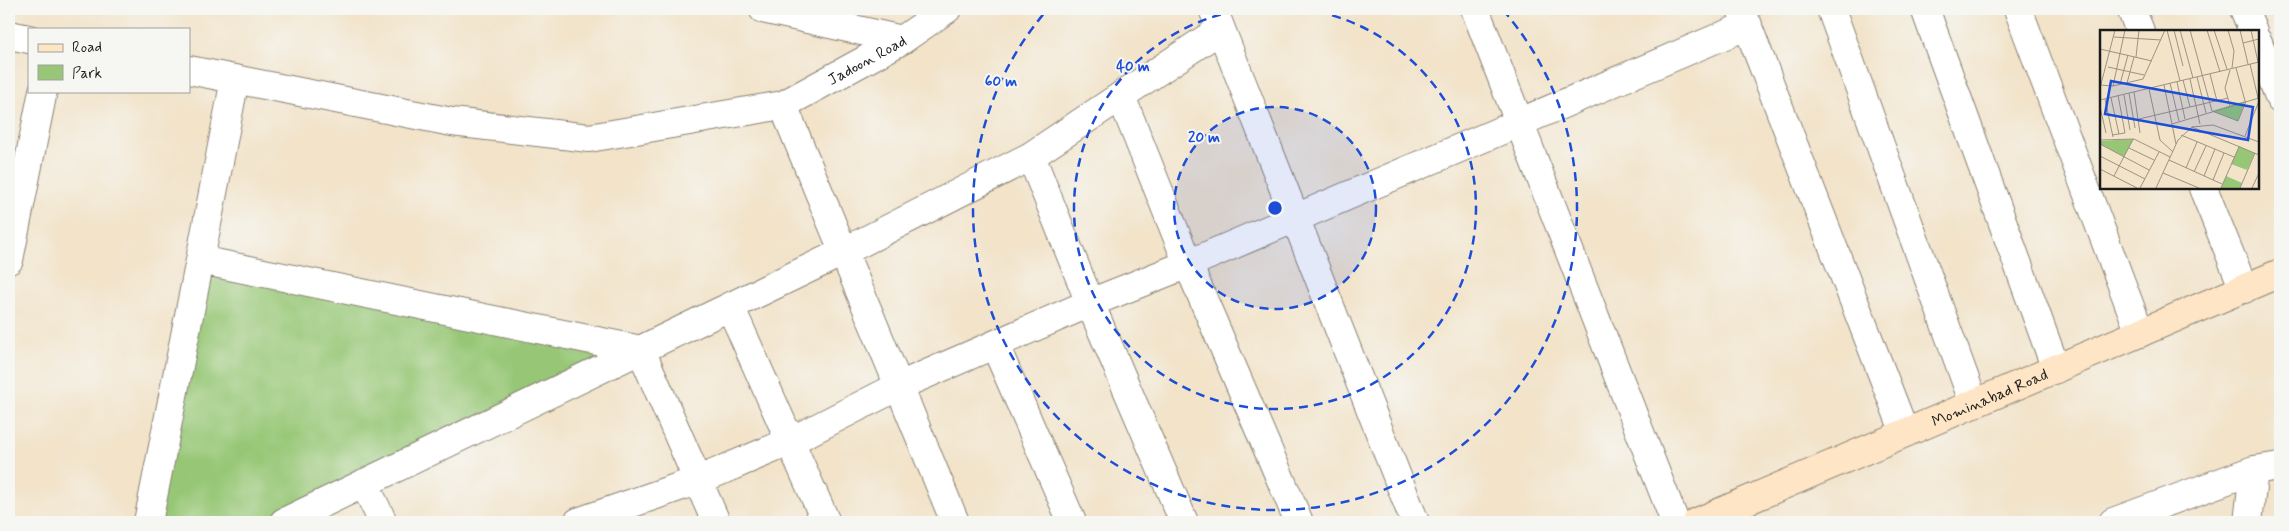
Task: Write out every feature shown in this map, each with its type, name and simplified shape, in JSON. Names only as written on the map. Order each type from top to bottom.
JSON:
[{"type":"main road","name":"Mominabad Road","points":[[1697,522],[2280,273]]},
{"type":"street","points":[[763,9],[902,40]]},
{"type":"street","name":"Jadoon Road","points":[[190,70],[452,122],[589,138],[783,105],[902,40],[947,9]]},
{"type":"street","points":[[1475,9],[1675,522]]},
{"type":"street","points":[[1831,9],[1974,404]]},
{"type":"street","points":[[1925,9],[2056,369]]},
{"type":"street","points":[[2018,9],[2140,333]]},
{"type":"street","points":[[2131,9],[2140,30]]},
{"type":"street","points":[[2244,9],[2253,30]]},
{"type":"street","points":[[582,521],[699,480],[791,441],[899,386],[1090,303],[1188,264],[1519,123],[1744,17],[1905,434]]},
{"type":"street","points":[[284,522],[844,252],[1031,156],[1121,96],[1217,19],[1415,522]]},
{"type":"street","points":[[9,35],[28,39]]},
{"type":"street","points":[[2259,45],[2280,99]]},
{"type":"street","points":[[148,522],[236,79]]},
{"type":"street","points":[[9,260],[43,92]]},
{"type":"street","points":[[1121,96],[1188,264],[1299,522]]},
{"type":"street","points":[[783,105],[955,522]]},
{"type":"street","points":[[1031,156],[1090,303],[1184,522]]},
{"type":"street","points":[[2203,189],[2244,289]]},
{"type":"street","points":[[200,260],[641,350]]},
{"type":"street","points":[[730,306],[826,522]]},
{"type":"street","points":[[995,345],[1072,522]]},
{"type":"street","points":[[641,350],[716,522]]},
{"type":"street","points":[[2113,522],[2141,517],[2254,470],[2280,466]]},
{"type":"street","points":[[2248,522],[2254,470]]},
{"type":"street","points":[[364,484],[383,522]]},
{"type":"green space","points":[[200,260],[641,350],[284,522],[153,522]]}]
